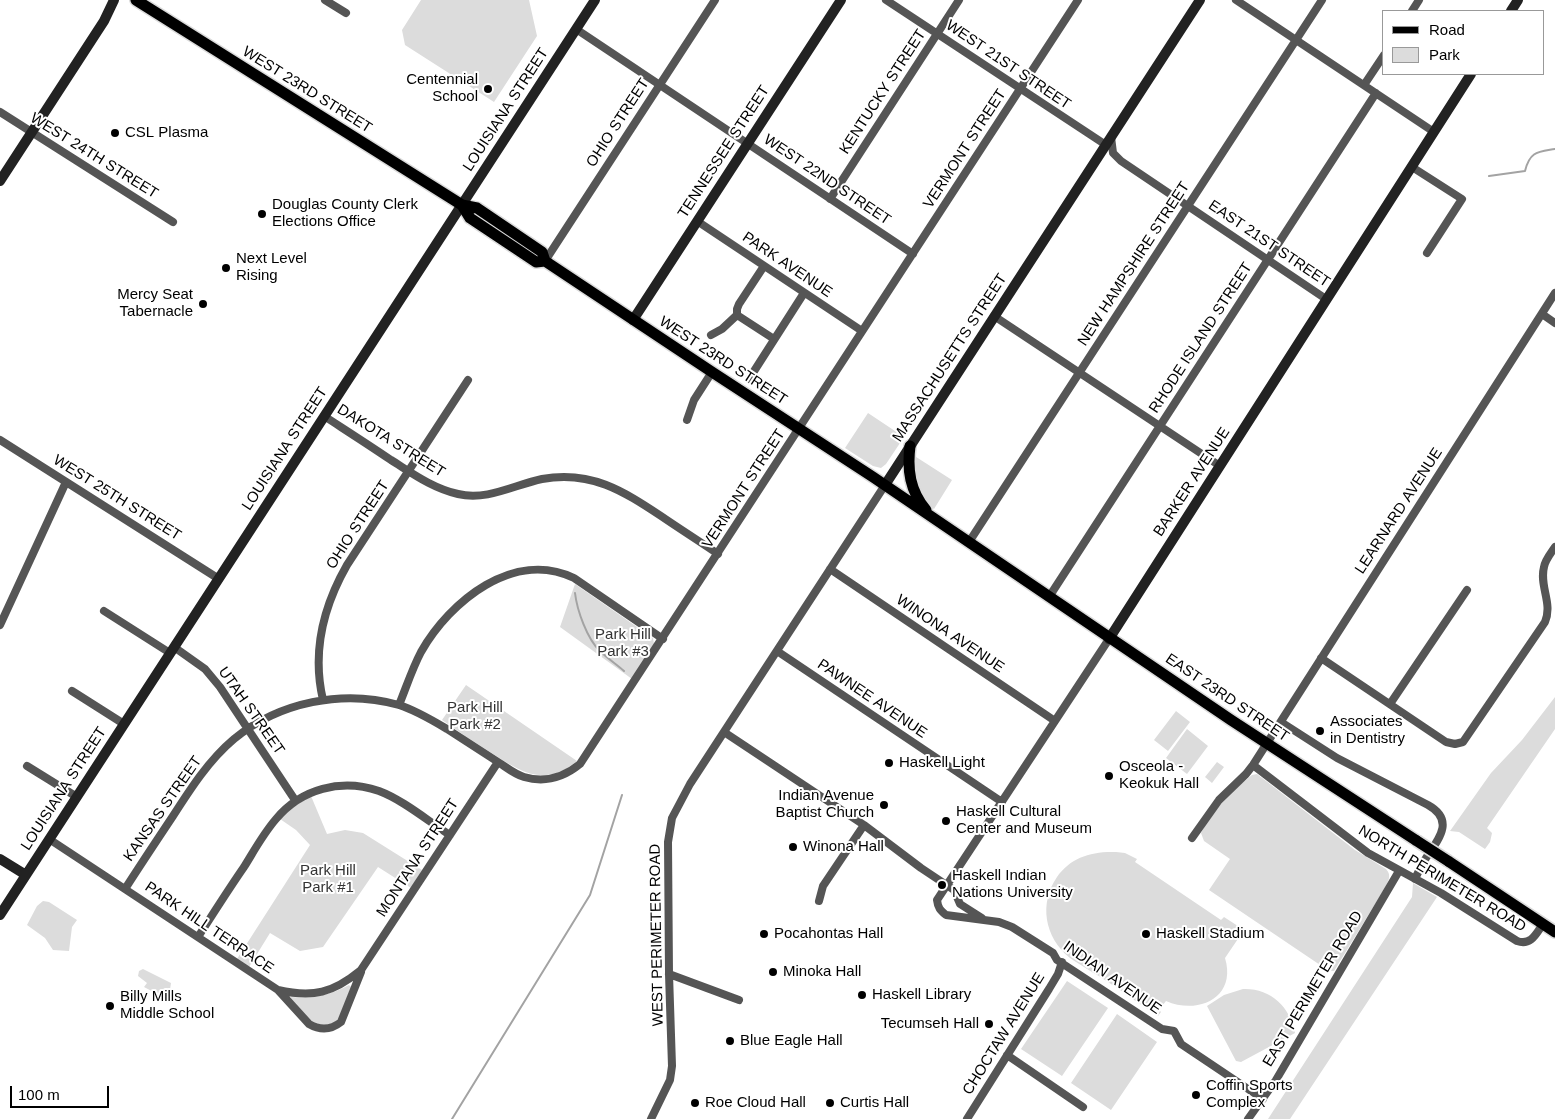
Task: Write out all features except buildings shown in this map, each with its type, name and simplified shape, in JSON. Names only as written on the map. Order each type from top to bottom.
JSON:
[{"type":"main road","points":[[0,181],[104,21],[114,0]]},
{"type":"main road","name":"WEST 23RD STREET","points":[[136,0],[462,205],[470,218],[536,262],[545,261],[885,485]]},
{"type":"main road","name":"LOUISIANA STREET","points":[[0,915],[595,0]]},
{"type":"main road","name":"TENNESSEE STREET","points":[[633,320],[841,0]]},
{"type":"main road","name":"MASSACHUSETTS STREET","points":[[885,485],[1200,0]]},
{"type":"main road","name":"BARKER AVENUE","points":[[1109,639],[1470,75]]},
{"type":"main road","points":[[910,446],[908,462],[910,479],[919,500],[932,517]]},
{"type":"main road","name":"EAST 23RD STREET","points":[[885,485],[1109,639],[1555,932]]},
{"type":"main road","points":[[0,859],[26,876]]},
{"type":"street","points":[[325,0],[346,13]]},
{"type":"street","name":"OHIO STREET","points":[[545,261],[715,0]]},
{"type":"street","name":"WEST 21ST STREET","points":[[886,0],[1089,136],[1106,144]]},
{"type":"street","name":"KENTUCKY STREET","points":[[830,199],[959,0]]},
{"type":"street","name":"VERMONT STREET","points":[[498,762],[521,776],[538,780],[556,778],[573,770],[585,758],[1078,0]]},
{"type":"street","points":[[1236,0],[1434,132]]},
{"type":"street","name":"NEW HAMPSHIRE STREET","points":[[969,542],[1322,0]]},
{"type":"street","name":"WEST 22ND STREET","points":[[576,30],[913,254]]},
{"type":"street","points":[[1364,86],[1382,58]]},
{"type":"street","name":"RHODE ISLAND STREET","points":[[1049,597],[1376,93]]},
{"type":"street","name":"WEST 24TH STREET","points":[[0,112],[174,222]]},
{"type":"street","points":[[1089,136],[1095,145],[1096,160]]},
{"type":"street","points":[[1106,144],[1121,161]]},
{"type":"street","name":"EAST 21ST STREET","points":[[1106,144],[1121,161],[1326,299]]},
{"type":"street","points":[[1412,166],[1462,199],[1427,253]]},
{"type":"street","name":"PARK AVENUE","points":[[697,221],[862,331]]},
{"type":"street","points":[[711,335],[722,329],[737,315],[737,309],[764,266]]},
{"type":"street","points":[[749,379],[804,293]]},
{"type":"street","name":"LEARNARD AVENUE","points":[[1192,838],[1220,800],[1253,765],[1555,294]]},
{"type":"street","points":[[1542,314],[1555,323]]},
{"type":"street","points":[[737,315],[774,340]]},
{"type":"street","points":[[994,316],[1220,466]]},
{"type":"street","points":[[687,420],[694,400],[712,372]]},
{"type":"street","name":"OHIO STREET","points":[[324,700],[320,684],[318,650],[325,614],[331,597],[347,566],[468,380]]},
{"type":"street","name":"DAKOTA STREET","points":[[324,416],[436,487],[457,494],[471,496],[491,494],[553,478],[576,477],[601,482],[632,497],[718,554]]},
{"type":"street","name":"WEST 25TH STREET","points":[[0,440],[219,579]]},
{"type":"street","points":[[0,625],[66,482]]},
{"type":"street","name":"MASSACHUSETTS STREET","points":[[724,732],[885,485]]},
{"type":"street","points":[[1322,658],[1446,742],[1458,744],[1466,739],[1546,622],[1548,605],[1543,581],[1543,570],[1555,547]]},
{"type":"street","points":[[399,705],[421,653],[440,625],[473,594],[514,572],[537,569],[562,573],[574,578],[663,639]]},
{"type":"street","name":"WINONA AVENUE","points":[[830,569],[1055,721]]},
{"type":"street","points":[[1390,704],[1467,590]]},
{"type":"street","name":"UTAH STREET","points":[[104,611],[196,662],[214,678],[296,800]]},
{"type":"street","name":"BARKER AVENUE","points":[[938,905],[937,900],[1109,639]]},
{"type":"street","name":"PAWNEE AVENUE","points":[[776,652],[1002,802]]},
{"type":"street","points":[[72,691],[124,724]]},
{"type":"street","name":"KANSAS STREET","points":[[125,889],[201,775],[221,751],[248,729],[282,711],[324,700],[358,699],[399,705],[437,723],[498,762]]},
{"type":"street","points":[[1281,722],[1337,758],[1434,808],[1439,813],[1443,825],[1442,832],[1415,879]]},
{"type":"street","name":"INDIAN AVENUE","points":[[724,732],[864,824],[921,868],[954,890],[964,908],[988,921]]},
{"type":"street","name":"WEST PERIMETER ROAD","points":[[651,1119],[670,1080],[672,1066],[667,866],[672,818],[681,799],[724,732]]},
{"type":"street","name":"MONTANA STREET","points":[[326,1029],[335,1027],[341,1022],[361,970],[498,762]]},
{"type":"street","name":"NORTH PERIMETER ROAD","points":[[1253,765],[1356,845],[1399,871],[1441,892],[1522,943],[1530,941],[1543,924]]},
{"type":"street","points":[[27,766],[77,797]]},
{"type":"street","points":[[198,937],[269,828],[281,814],[296,800],[328,787],[340,785],[364,787],[392,798],[450,835]]},
{"type":"street","points":[[819,900],[823,886],[864,824]]},
{"type":"street","name":"PARK HILL TERRACE","points":[[50,839],[278,990],[309,1024],[316,1028],[326,1029]]},
{"type":"street","name":"EAST PERIMETER ROAD","points":[[1248,1119],[1263,1099],[1399,871]]},
{"type":"street","name":"INDIAN AVENUE","points":[[938,905],[940,910],[946,914],[1005,924],[1018,930],[1162,1029],[1174,1031],[1181,1044],[1263,1099]]},
{"type":"street","name":"CHOCTAW AVENUE","points":[[967,1119],[1049,989],[1058,974],[1062,962]]},
{"type":"street","name":"MONTANA STREET","points":[[334,988],[361,970]]},
{"type":"street","points":[[669,974],[740,1000]]},
{"type":"street","name":"PARK HILL TERRACE","points":[[278,990],[311,994],[334,988]]},
{"type":"street","points":[[1007,1055],[1083,1107]]},
{"type":"green space","points":[[421,0],[529,0],[537,36],[494,102],[405,45],[402,30]]},
{"type":"green space","points":[[868,413],[904,437],[886,464],[881,468],[873,466],[845,448]]},
{"type":"green space","points":[[913,455],[952,480],[934,509],[922,497],[916,485]]},
{"type":"green space","name":"Park Hill Park #3","points":[[575,584],[653,638],[654,644],[632,679],[560,627]]},
{"type":"green space","name":"Park Hill Park #2","points":[[466,685],[577,761],[554,774],[543,775],[522,771],[442,720]]},
{"type":"green space","points":[[1555,697],[1555,729],[1487,828],[1492,833],[1490,842],[1485,849],[1459,832],[1450,831],[1491,773],[1522,740]]},
{"type":"green space","points":[[1176,711],[1190,722],[1168,751],[1154,740]]},
{"type":"green space","points":[[1187,729],[1208,746],[1187,774],[1166,758]]},
{"type":"green space","points":[[1217,762],[1224,767],[1212,783],[1205,777]]},
{"type":"green space","points":[[1257,774],[1355,850],[1386,869],[1389,874],[1389,880],[1383,891],[1334,971],[1329,971],[1209,890],[1230,859],[1204,841],[1201,833],[1223,801],[1252,775]]},
{"type":"green space","name":"Park Hill Park #1","points":[[311,796],[327,834],[345,830],[363,833],[422,870],[411,888],[378,867],[323,947],[300,951],[270,933],[249,967],[237,959],[310,845],[296,830],[280,819],[295,806]]},
{"type":"green space","name":"Haskell Stadium","points":[[1125,853],[1137,859],[1135,862],[1221,920],[1224,917],[1244,930],[1225,958],[1227,972],[1225,984],[1220,993],[1212,1000],[1190,1006],[1166,1001],[1159,1010],[1161,1012],[1158,1016],[1070,958],[1054,940],[1047,919],[1046,909],[1051,887],[1057,877],[1068,865],[1082,857],[1090,854]]},
{"type":"green space","points":[[1413,883],[1437,897],[1290,1119],[1268,1119],[1412,897]]},
{"type":"green space","points":[[43,901],[49,902],[77,920],[72,927],[69,951],[53,950],[45,938],[27,925],[37,906]]},
{"type":"green space","points":[[143,969],[171,983],[169,997],[161,996],[144,987],[147,983],[138,976],[139,971]]},
{"type":"green space","points":[[1067,981],[1108,1008],[1062,1076],[1021,1049]]},
{"type":"green space","points":[[349,985],[351,987],[339,1018],[334,1023],[323,1026],[310,1020],[289,999],[291,997],[321,996]]},
{"type":"green space","points":[[1243,989],[1253,989],[1270,995],[1277,1000],[1289,1015],[1295,1033],[1241,1062],[1236,1061],[1207,1006],[1224,995]]},
{"type":"green space","points":[[1117,1014],[1157,1042],[1111,1110],[1071,1083]]},
{"type":"waterway","points":[[1489,176],[1525,171],[1532,156],[1555,149]]},
{"type":"waterway","points":[[575,593],[580,616],[595,646],[624,671]]},
{"type":"waterway","points":[[452,1119],[590,895],[622,795]]},
{"type":"place","name":"Centennial School","points":[[488,89]]},
{"type":"place","name":"CSL Plasma","points":[[115,133]]},
{"type":"place","name":"Douglas County Clerk Elections Office","points":[[262,214]]},
{"type":"place","name":"Next Level Rising","points":[[226,268]]},
{"type":"place","name":"Mercy Seat Tabernacle","points":[[203,304]]},
{"type":"place","name":"Associates in Dentistry","points":[[1320,731]]},
{"type":"place","name":"Haskell Light","points":[[889,763]]},
{"type":"place","name":"Osceola - Keokuk Hall","points":[[1109,776]]},
{"type":"place","name":"Indian Avenue Baptist Church","points":[[884,805]]},
{"type":"place","name":"Haskell Cultural Center and Museum","points":[[946,821]]},
{"type":"place","name":"Winona Hall","points":[[793,847]]},
{"type":"place","name":"Haskell Indian Nations University","points":[[942,885]]},
{"type":"place","name":"Pocahontas Hall","points":[[764,934]]},
{"type":"place","name":"Haskell Stadium","points":[[1146,934]]},
{"type":"place","name":"Minoka Hall","points":[[773,972]]},
{"type":"place","name":"Haskell Library","points":[[862,995]]},
{"type":"place","name":"Billy Mills Middle School","points":[[110,1006]]},
{"type":"place","name":"Tecumseh Hall","points":[[989,1024]]},
{"type":"place","name":"Blue Eagle Hall","points":[[730,1041]]},
{"type":"place","name":"Coffin Sports Complex","points":[[1196,1095]]},
{"type":"place","name":"Roe Cloud Hall","points":[[695,1103]]},
{"type":"place","name":"Curtis Hall","points":[[830,1103]]}]
